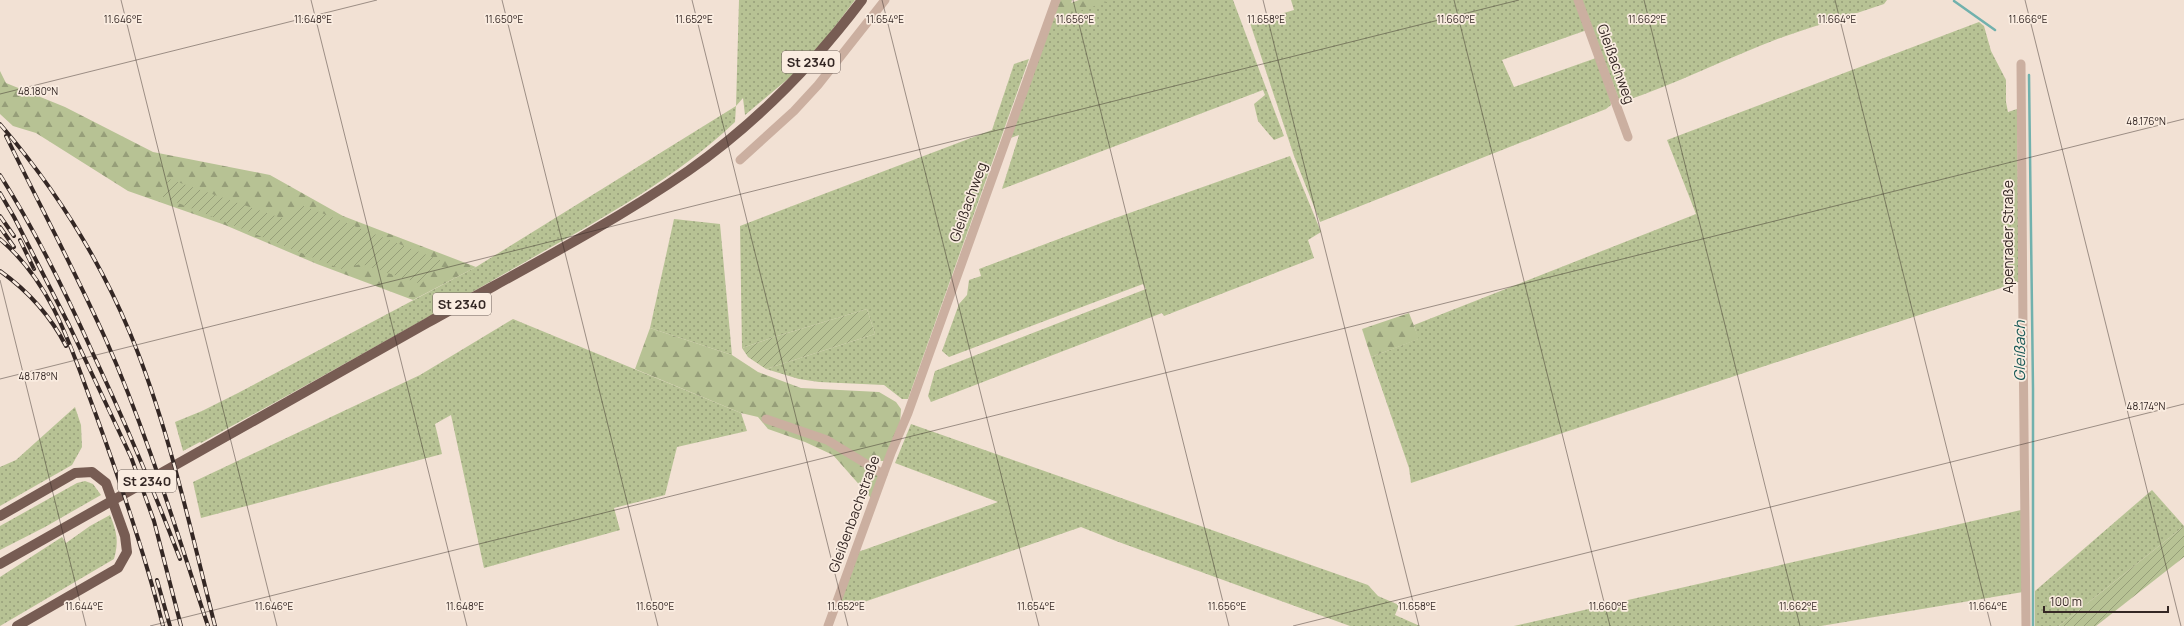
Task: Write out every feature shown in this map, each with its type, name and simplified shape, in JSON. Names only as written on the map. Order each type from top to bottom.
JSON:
[{"type":"main road","name":"St 2340","points":[[0,564],[627,209],[688,170],[754,118],[822,50],[862,0]]},
{"type":"main road","points":[[0,516],[76,473],[92,472],[106,483],[127,545],[124,561],[118,568],[18,626]]},
{"type":"street","points":[[740,160],[794,111],[818,85],[885,0]]},
{"type":"street","name":"Gleißachweg","points":[[908,413],[1056,0]]},
{"type":"street","name":"Gleißachweg","points":[[1578,0],[1628,137]]},
{"type":"street","name":"Apenrader Straße","points":[[2021,64],[2026,626]]},
{"type":"street","name":"Gleißenbachstraße","points":[[828,626],[883,474],[908,413]]},
{"type":"street","points":[[766,419],[827,440],[883,474]]},
{"type":"green space","points":[[739,0],[855,0],[826,38],[789,78],[745,115],[743,98],[736,106]]},
{"type":"green space","points":[[1059,0],[1071,3],[1079,0],[1233,0],[1284,136],[1274,140],[1258,121],[1254,104],[1265,95],[1263,90],[1002,189],[1019,135],[1008,139]]},
{"type":"green space","points":[[1060,0],[1072,0],[1071,4],[1083,0],[1112,0],[1053,20]]},
{"type":"green space","points":[[1291,0],[1576,0],[1587,30],[1502,60],[1514,87],[1596,58],[1610,94],[1611,105],[1606,109],[1320,222],[1294,156],[1250,23],[1294,10]]},
{"type":"green space","points":[[1582,0],[1887,0],[1884,4],[1859,13],[1783,37],[1663,87],[1622,102],[1619,100]]},
{"type":"green space","points":[[1979,22],[1984,26],[1991,51],[2006,80],[2006,102],[2008,112],[2017,109],[2019,282],[1411,483],[1409,468],[1371,357],[1418,339],[1414,325],[1696,214],[1667,140]]},
{"type":"green space","points":[[1029,59],[908,399],[902,399],[884,385],[819,382],[799,379],[766,369],[875,334],[867,309],[742,348],[740,226],[992,130],[1014,64]]},
{"type":"green space","points":[[0,71],[6,83],[65,107],[153,152],[270,175],[343,216],[476,267],[413,300],[317,264],[225,225],[128,191],[36,133],[13,126],[0,114]]},
{"type":"green space","points":[[736,106],[735,122],[711,144],[658,183],[631,200],[575,234],[360,355],[201,443],[200,442],[183,451],[175,422],[202,411],[238,393],[476,267]]},
{"type":"green space","points":[[1290,156],[1321,232],[1308,240],[1314,258],[1164,316],[1162,313],[931,402],[928,396],[935,371],[1146,289],[1143,284],[949,357],[942,351],[959,304],[967,295],[969,280],[981,276],[979,269],[1104,222]]},
{"type":"green space","points":[[169,179],[284,219],[299,204],[442,261],[421,284],[361,264],[341,269],[161,196]]},
{"type":"green space","points":[[674,219],[720,224],[732,355],[650,328]]},
{"type":"green space","points":[[867,309],[875,334],[766,369],[748,357],[742,348],[774,337]]},
{"type":"green space","points":[[1409,313],[1419,339],[1371,357],[1362,329]]},
{"type":"green space","points":[[513,319],[741,413],[747,431],[677,447],[665,495],[614,508],[620,530],[484,568],[451,415],[435,424],[442,454],[201,518],[193,482],[420,375]]},
{"type":"green space","points":[[650,328],[732,355],[758,372],[801,388],[879,392],[896,402],[901,409],[900,424],[884,461],[871,461],[869,468],[879,475],[871,498],[833,455],[805,442],[768,429],[758,417],[741,413],[635,369]]},
{"type":"green space","points":[[75,407],[81,425],[82,447],[72,465],[0,506],[0,467],[16,460]]},
{"type":"green space","points":[[911,424],[1368,585],[1378,596],[1399,605],[1395,615],[1420,626],[1350,626],[1081,527],[838,611],[858,552],[998,502],[895,463]]},
{"type":"green space","points":[[85,481],[93,484],[101,495],[45,527],[0,550],[0,526],[77,483]]},
{"type":"green space","points":[[2152,490],[2184,526],[2059,626],[2035,626],[2035,591]]},
{"type":"green space","points":[[2021,510],[2023,592],[1821,626],[1514,626]]},
{"type":"green space","points":[[110,515],[116,537],[114,559],[0,626],[0,577],[62,537],[66,543],[90,526]]},
{"type":"green space","points":[[2184,526],[2184,557],[2096,626],[2059,626]]},
{"type":"waterway","name":"Gleißach","points":[[1954,1],[1995,30]]},
{"type":"waterway","name":"Gleißach","points":[[2029,75],[2033,389],[2033,626]]},
{"type":"railway","points":[[0,124],[39,172],[73,223],[104,277],[130,333],[156,405],[178,478],[215,626]]},
{"type":"railway","points":[[6,136],[82,289],[121,375],[148,446],[208,626]]},
{"type":"railway","points":[[0,175],[27,219],[74,311],[129,433],[180,559]]},
{"type":"railway","points":[[0,193],[14,217],[69,325],[131,457],[154,521],[181,626]]},
{"type":"railway","points":[[0,216],[14,236]]},
{"type":"railway","points":[[0,227],[14,247]]},
{"type":"railway","points":[[0,239],[19,257],[48,298],[69,343],[123,493],[163,626]]},
{"type":"railway","points":[[20,240],[34,269]]},
{"type":"railway","points":[[0,271],[38,304],[53,324],[66,346]]},
{"type":"railway","points":[[157,580],[170,626]]}]
